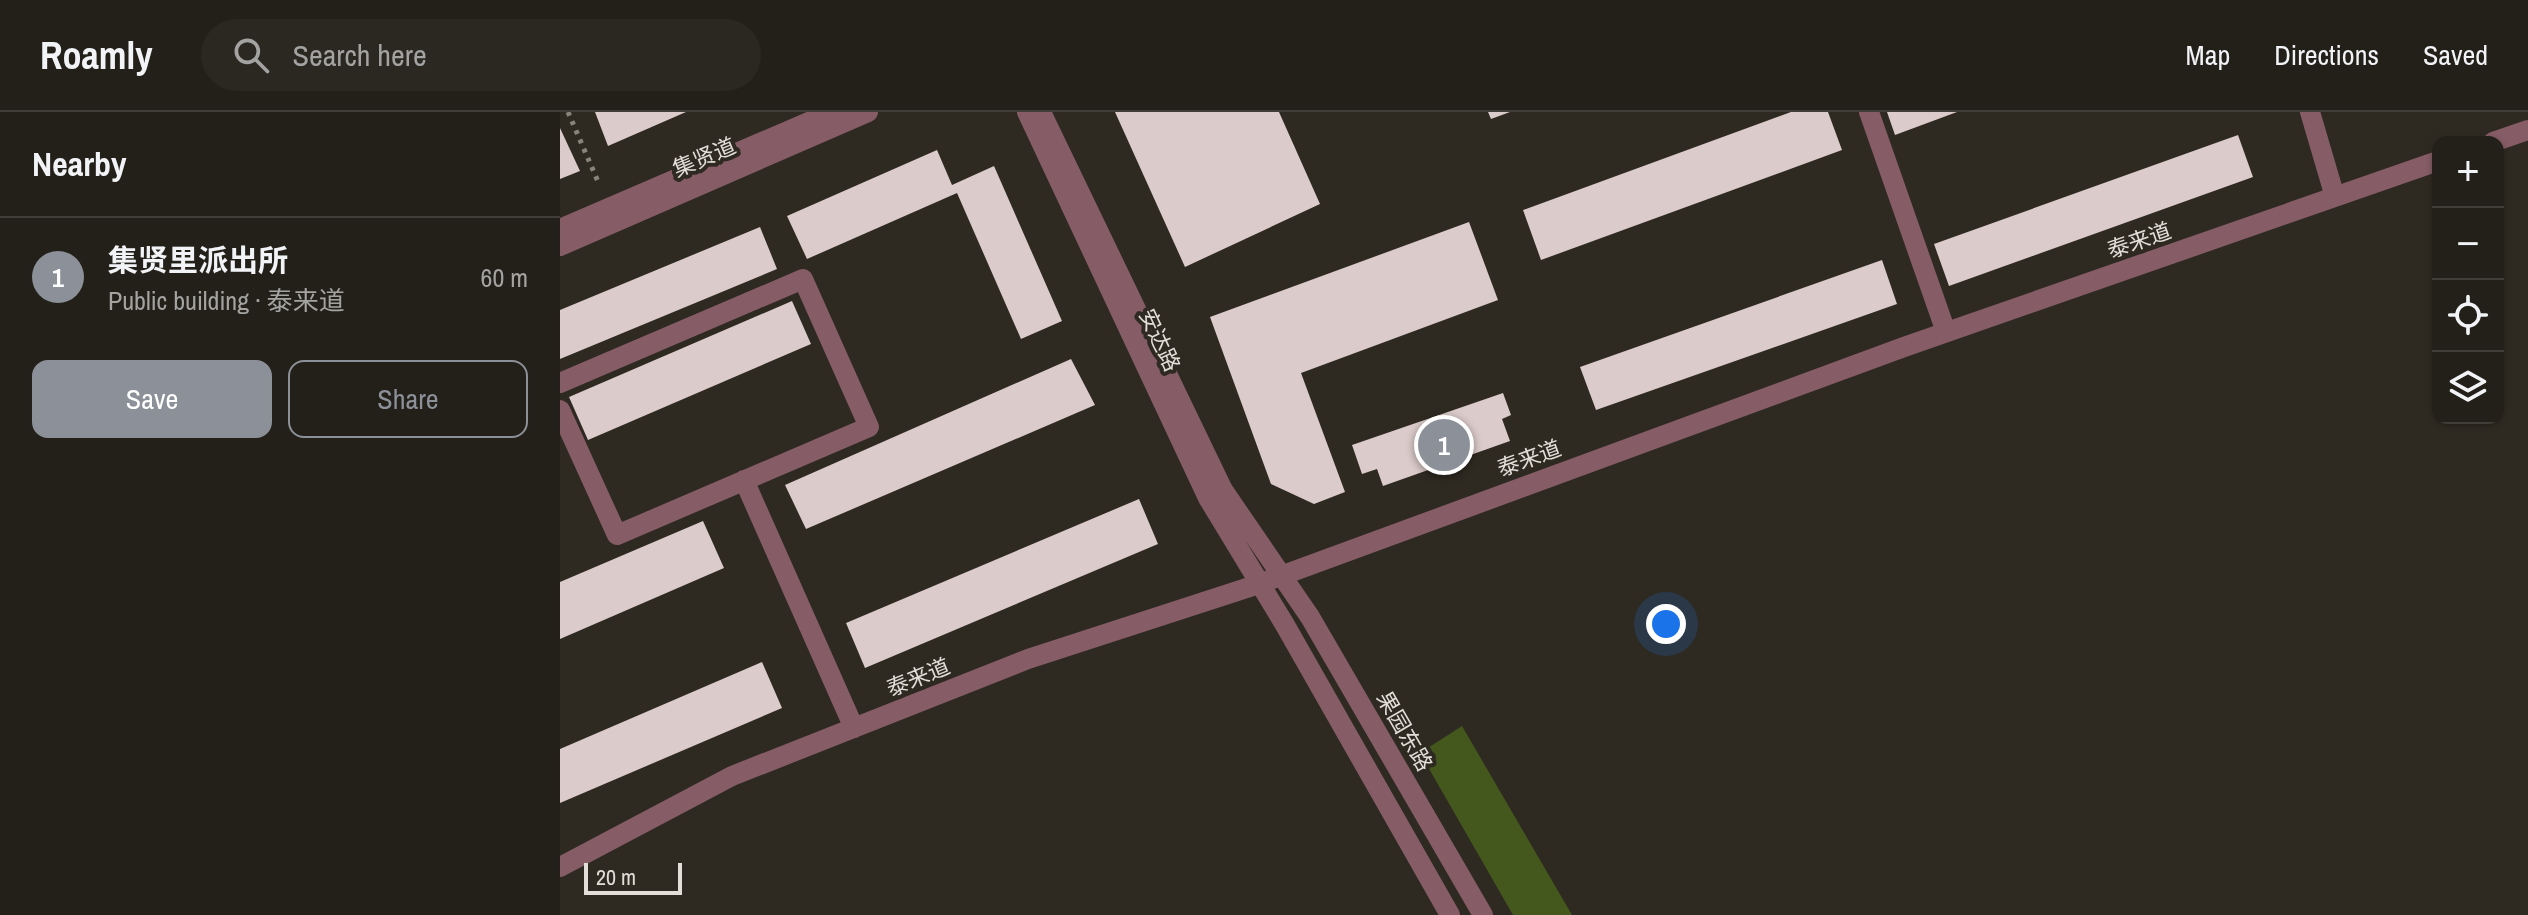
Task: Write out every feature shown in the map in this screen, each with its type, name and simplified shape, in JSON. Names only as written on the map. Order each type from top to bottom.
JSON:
[{"type":"street","name":"集贤道","points":[[560,229],[832,112]]},
{"type":"street","name":"集贤道","points":[[560,246],[868,112]]},
{"type":"street","name":"安达路","points":[[1027,112],[1208,498],[1259,584]]},
{"type":"street","name":"安达路","points":[[1041,112],[1223,490],[1281,575]]},
{"type":"street","points":[[1869,112],[1946,332]]},
{"type":"street","points":[[2310,112],[2335,197]]},
{"type":"street","points":[[2504,138],[2528,130]]},
{"type":"street","name":"泰来道","points":[[560,867],[732,776],[1028,659],[1259,584],[1946,332],[2432,163]]},
{"type":"street","points":[[560,383],[803,279],[869,427],[617,535],[560,410]]},
{"type":"street","points":[[744,480],[854,728]]},
{"type":"street","name":"果园东路","points":[[1281,575],[1317,628],[1483,915]]},
{"type":"street","points":[[1259,584],[1450,915]]},
{"type":"path","points":[[568,112],[609,208]]},
{"type":"green space","points":[[1462,726],[1572,915],[1513,915],[1420,753]]},
{"type":"building","points":[[595,112],[686,112],[608,146]]},
{"type":"building","points":[[1115,112],[1279,112],[1320,204],[1185,267]]},
{"type":"building","points":[[1488,112],[1510,112],[1491,119]]},
{"type":"building","points":[[1791,112],[1828,112],[1842,150],[1541,260],[1523,210]]},
{"type":"building","points":[[1887,112],[1957,112],[1895,135]]},
{"type":"building","points":[[560,128],[580,171],[560,179]]},
{"type":"building","points":[[2238,135],[2253,177],[1949,286],[1934,244]]},
{"type":"building","points":[[937,150],[952,185],[994,166],[1062,321],[1021,339],[957,193],[807,259],[787,216]]},
{"type":"building","points":[[1469,222],[1498,300],[1301,373],[1345,492],[1314,504],[1271,484],[1210,317]]},
{"type":"building","points":[[760,227],[777,269],[560,359],[560,310]]},
{"type":"building","points":[[1882,260],[1897,304],[1596,410],[1580,367]]},
{"type":"building","points":[[792,301],[811,344],[588,440],[569,397]]},
{"type":"building","points":[[1071,359],[1095,405],[806,529],[785,485]]},
{"type":"building","points":[[1503,393],[1511,415],[1502,419],[1510,441],[1383,486],[1377,469],[1362,474],[1352,445]]},
{"type":"building","points":[[1139,499],[1158,544],[865,668],[846,623]]},
{"type":"building","points":[[703,521],[724,568],[560,639],[560,582]]},
{"type":"building","points":[[762,662],[782,708],[560,803],[560,749]]},
{"type":"place","name":"集贤里派出所","points":[[1444,445]]}]
